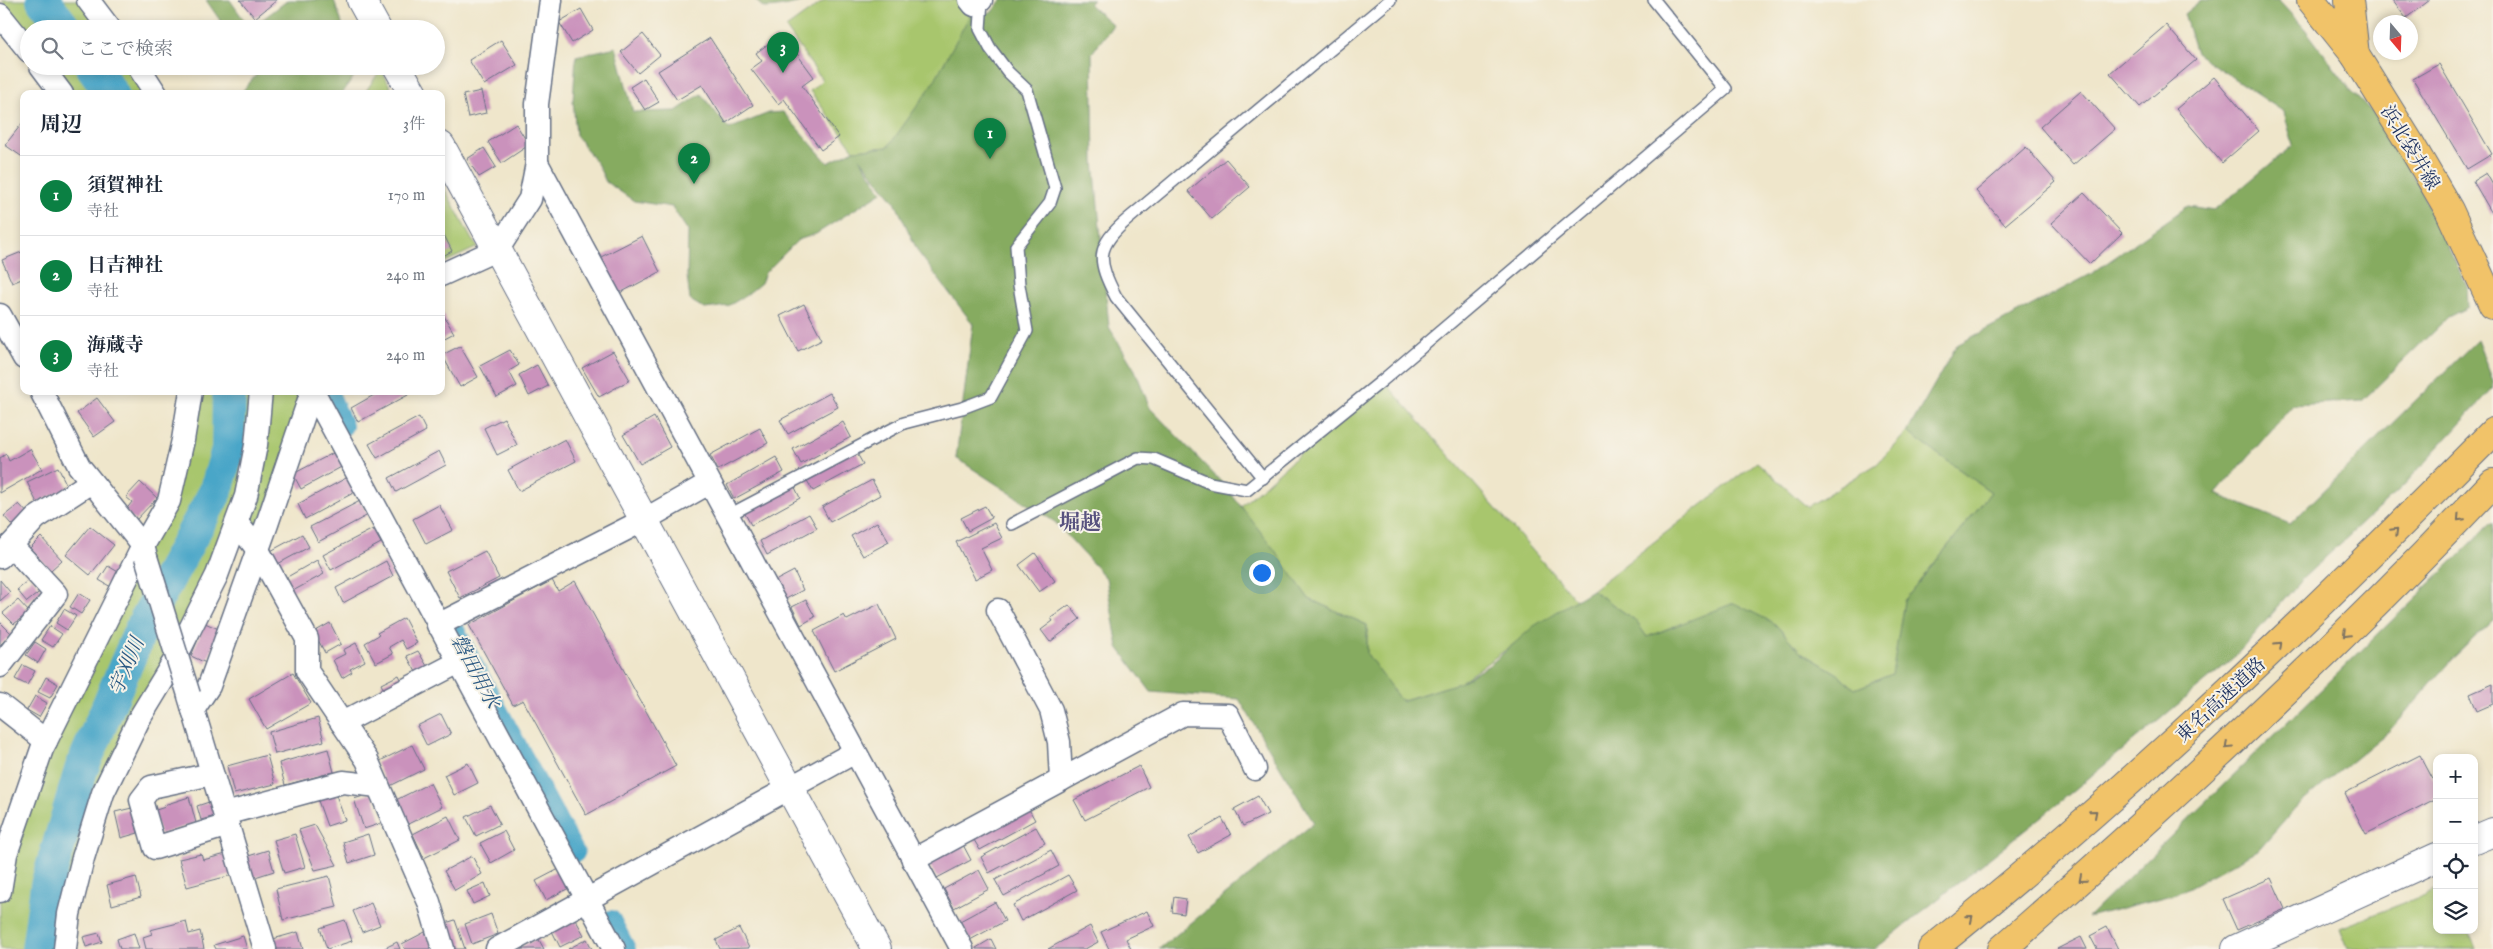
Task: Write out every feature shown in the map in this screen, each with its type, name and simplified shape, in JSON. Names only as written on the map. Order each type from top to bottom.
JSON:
[{"type":"main road","name":"浜北袋井線","points":[[2311,0],[2355,55],[2449,210],[2493,304]]},
{"type":"main road","points":[[2349,0],[2355,55]]},
{"type":"main road","name":"東名高速道路","points":[[1932,949],[2064,839],[2202,717],[2340,586],[2493,432]]},
{"type":"main road","points":[[2002,949],[2139,829],[2299,680],[2414,566],[2493,483]]},
{"type":"street","points":[[88,0],[103,20]]},
{"type":"street","points":[[361,0],[372,20]]},
{"type":"street","points":[[445,273],[498,249],[530,199],[537,163],[537,104],[551,0]]},
{"type":"street","points":[[970,0],[974,5],[981,0]]},
{"type":"street","points":[[0,15],[20,40]]},
{"type":"street","points":[[48,75],[59,90]]},
{"type":"street","points":[[144,75],[153,90]]},
{"type":"street","points":[[403,75],[411,90]]},
{"type":"street","points":[[445,153],[877,949]]},
{"type":"street","points":[[537,163],[962,949]]},
{"type":"street","points":[[0,315],[13,349]]},
{"type":"street","points":[[43,395],[79,466],[145,552],[265,949]]},
{"type":"street","points":[[0,891],[6,854],[46,741],[145,552],[168,501],[183,440],[190,395]]},
{"type":"street","points":[[65,949],[69,914],[83,858],[103,793],[139,719],[173,663],[217,575],[237,523],[246,496],[256,445],[261,395]]},
{"type":"street","points":[[191,703],[209,686],[311,395]]},
{"type":"street","points":[[314,395],[614,949]]},
{"type":"street","points":[[0,666],[56,594],[5,551],[36,518],[91,482]]},
{"type":"street","points":[[438,625],[644,520],[709,483]]},
{"type":"street","points":[[237,523],[258,550],[307,640],[307,671],[367,760],[429,902],[443,949]]},
{"type":"street","points":[[998,610],[1051,710],[1059,742],[1061,780]]},
{"type":"street","points":[[342,723],[459,662]]},
{"type":"street","points":[[0,705],[46,741]]},
{"type":"street","points":[[914,860],[1183,714],[1228,715],[1255,769]]},
{"type":"street","points":[[497,949],[788,787],[855,752]]},
{"type":"street","points":[[212,774],[151,787],[141,800],[155,848],[226,820],[343,782],[378,786]]},
{"type":"street","points":[[2478,838],[2493,832]]},
{"type":"street","points":[[2236,949],[2433,859]]},
{"type":"lane","points":[[727,516],[904,423],[962,408],[991,396],[1027,331],[1019,285],[1016,246],[1050,203],[1055,188],[1027,90],[1008,72],[990,48],[980,29],[981,0]]},
{"type":"lane","points":[[1263,478],[1116,297],[1105,275],[1101,261],[1102,247],[1111,233],[1390,0]]},
{"type":"lane","points":[[1012,524],[1138,458],[1154,459],[1210,483],[1247,490],[1263,478],[1383,380],[1726,89],[1654,0]]},
{"type":"green space","points":[[2,0],[86,0],[102,20],[20,20],[20,27]]},
{"type":"green space","points":[[206,0],[230,0],[244,20],[220,20]]},
{"type":"green space","points":[[288,0],[334,0],[341,20],[261,20]]},
{"type":"green space","points":[[755,0],[811,0],[764,8]]},
{"type":"green space","points":[[825,0],[958,0],[970,15],[970,37],[888,147],[854,150],[810,91],[822,80],[786,28]]},
{"type":"green space","points":[[1001,0],[1093,0],[1089,4],[1113,25],[1092,53],[1094,161],[1109,327],[1135,370],[1150,408],[1225,486],[1274,549],[1309,599],[1367,625],[1367,654],[1401,701],[1459,683],[1491,664],[1534,626],[1592,590],[1635,620],[1647,637],[1734,603],[1774,623],[1801,652],[1838,674],[1855,689],[1892,674],[1904,601],[1991,492],[1907,432],[1957,345],[2091,274],[2188,206],[2215,210],[2293,145],[2284,112],[2196,53],[2184,14],[2201,0],[2278,0],[2305,29],[2351,90],[2394,135],[2467,287],[2468,307],[2448,317],[2362,401],[2293,405],[2216,494],[2290,524],[2477,340],[2493,381],[2493,388],[2403,486],[2302,579],[2234,658],[2044,815],[1875,949],[1159,949],[1314,823],[1239,699],[1151,692],[1118,647],[1106,578],[1055,522],[956,458],[973,324],[918,252],[895,202],[860,158],[882,192],[816,234],[798,240],[765,273],[761,283],[745,296],[728,306],[705,309],[690,300],[687,276],[688,231],[672,207],[634,201],[606,182],[598,165],[576,135],[573,100],[576,56],[616,47],[633,112],[676,111],[701,94],[729,129],[769,113],[783,112],[828,163],[854,150],[888,147],[932,85],[970,15],[992,12]]},
{"type":"green space","points":[[52,75],[142,75],[152,90],[62,90]]},
{"type":"green space","points":[[256,75],[355,75],[345,90],[243,90]]},
{"type":"green space","points":[[377,75],[384,75],[392,90],[367,90]]},
{"type":"green space","points":[[445,189],[472,240],[478,247],[445,262]]},
{"type":"green space","points":[[1383,380],[1576,600],[1459,683],[1400,701],[1367,654],[1367,625],[1309,599],[1241,506]]},
{"type":"green space","points":[[186,395],[310,395],[252,543],[237,523],[103,793],[65,949],[0,949],[0,896],[25,799],[169,501]]},
{"type":"green space","points":[[1907,432],[1991,492],[1904,601],[1893,674],[1855,689],[1838,674],[1801,652],[1774,623],[1674,626],[1647,637],[1635,620],[1592,590],[1757,462],[1807,507],[1877,464]]},
{"type":"green space","points":[[2493,522],[2493,620],[2451,660],[2390,730],[2295,808],[2258,850],[2176,894],[2088,917]]},
{"type":"green space","points":[[2433,892],[2433,934],[2470,934],[2476,949],[2348,949],[2340,928]]},
{"type":"building","points":[[240,0],[277,0],[255,18]]},
{"type":"building","points":[[2392,0],[2430,0],[2410,15],[2404,15]]},
{"type":"building","points":[[581,9],[593,30],[572,43],[559,22]]},
{"type":"building","points":[[2166,25],[2196,60],[2140,107],[2110,73]]},
{"type":"building","points":[[643,34],[660,55],[638,73],[621,52]]},
{"type":"building","points":[[710,38],[753,105],[726,123],[702,85],[677,100],[658,71]]},
{"type":"building","points":[[776,38],[783,47],[789,43],[814,77],[802,86],[839,137],[821,150],[784,99],[778,104],[751,69],[762,61],[756,53]]},
{"type":"building","points":[[501,40],[517,65],[484,85],[469,60]]},
{"type":"building","points":[[2439,64],[2492,154],[2467,169],[2413,79]]},
{"type":"building","points":[[2214,77],[2259,131],[2222,163],[2176,109]]},
{"type":"building","points":[[644,78],[659,102],[645,110],[630,87]]},
{"type":"building","points":[[481,91],[486,113],[468,117],[463,95]]},
{"type":"building","points":[[2081,91],[2115,129],[2073,165],[2040,127]]},
{"type":"building","points":[[516,124],[529,145],[502,163],[488,142]]},
{"type":"building","points":[[20,126],[20,155],[5,145]]},
{"type":"building","points":[[2026,147],[2056,182],[2005,225],[1976,191]]},
{"type":"building","points":[[484,148],[496,167],[479,177],[467,159]]},
{"type":"building","points":[[1226,159],[1250,187],[1212,219],[1188,191]]},
{"type":"building","points":[[2486,173],[2493,185],[2493,215],[2473,181]]},
{"type":"building","points":[[2084,193],[2122,233],[2090,264],[2051,223]]},
{"type":"building","points":[[642,236],[660,272],[618,294],[599,258]]},
{"type":"building","points":[[445,237],[452,251],[445,255]]},
{"type":"building","points":[[20,253],[20,280],[12,283],[2,260]]},
{"type":"building","points":[[804,304],[822,339],[798,351],[780,316]]},
{"type":"building","points":[[445,318],[454,333],[445,338]]},
{"type":"building","points":[[460,346],[478,377],[460,387],[445,360],[445,354]]},
{"type":"building","points":[[510,350],[519,365],[509,371],[517,386],[497,397],[480,366]]},
{"type":"building","points":[[613,351],[630,380],[599,397],[582,368]]},
{"type":"building","points":[[537,365],[548,386],[529,396],[519,375]]},
{"type":"building","points":[[830,393],[838,407],[788,434],[780,420]]},
{"type":"building","points":[[374,395],[408,395],[358,422],[351,408]]},
{"type":"building","points":[[97,398],[115,422],[94,437],[77,413]]},
{"type":"building","points":[[419,417],[426,431],[377,458],[369,444]]},
{"type":"building","points":[[654,417],[670,447],[640,464],[623,435]]},
{"type":"building","points":[[504,418],[517,445],[497,455],[484,428]]},
{"type":"building","points":[[843,422],[851,437],[801,464],[793,449]]},
{"type":"building","points":[[760,428],[768,443],[718,470],[710,455]]},
{"type":"building","points":[[565,439],[576,461],[519,491],[508,470]]},
{"type":"building","points":[[30,449],[42,469],[0,493],[0,458],[6,454],[9,461]]},
{"type":"building","points":[[855,450],[863,464],[813,491],[805,477]]},
{"type":"building","points":[[337,451],[345,465],[301,489],[293,474]]},
{"type":"building","points":[[439,451],[446,465],[396,492],[389,478]]},
{"type":"building","points":[[776,457],[784,472],[734,499],[727,485]]},
{"type":"building","points":[[58,467],[68,488],[37,503],[27,482]]},
{"type":"building","points":[[348,477],[355,492],[305,519],[298,504]]},
{"type":"building","points":[[872,480],[880,495],[830,522],[822,507]]},
{"type":"building","points":[[140,482],[157,498],[135,521],[125,511],[132,502],[126,497]]},
{"type":"building","points":[[793,483],[800,498],[751,525],[743,510]]},
{"type":"building","points":[[360,501],[368,515],[318,542],[310,527]]},
{"type":"building","points":[[19,504],[32,518],[17,531],[4,516]]},
{"type":"building","points":[[439,505],[453,530],[426,544],[413,519]]},
{"type":"building","points":[[985,506],[992,518],[968,531],[961,518]]},
{"type":"building","points":[[809,514],[817,528],[767,555],[760,541]]},
{"type":"building","points":[[877,522],[889,542],[863,556],[851,536]]},
{"type":"building","points":[[994,523],[1002,538],[981,548],[992,570],[975,579],[956,542]]},
{"type":"building","points":[[90,526],[114,545],[90,575],[66,555]]},
{"type":"building","points":[[373,529],[381,543],[331,570],[323,555]]},
{"type":"building","points":[[302,534],[309,547],[274,566],[267,553]]},
{"type":"building","points":[[41,537],[62,560],[51,570],[30,548]]},
{"type":"building","points":[[485,551],[499,578],[460,598],[446,571]]},
{"type":"building","points":[[1035,553],[1055,581],[1039,592],[1019,565]]},
{"type":"building","points":[[317,560],[324,574],[289,593],[282,580]]},
{"type":"building","points":[[386,561],[393,576],[343,603],[336,588]]},
{"type":"building","points":[[108,566],[120,573],[111,587],[99,580]]},
{"type":"building","points":[[794,571],[803,590],[784,600],[775,581]]},
{"type":"building","points":[[32,578],[42,590],[27,602],[17,590]]},
{"type":"building","points":[[0,580],[10,592],[0,601]]},
{"type":"building","points":[[552,580],[558,591],[575,581],[676,766],[586,815],[523,700],[513,705],[469,625]]},
{"type":"building","points":[[79,593],[90,600],[81,614],[70,607]]},
{"type":"building","points":[[18,600],[29,612],[14,624],[3,613]]},
{"type":"building","points":[[806,600],[815,617],[801,625],[792,607]]},
{"type":"building","points":[[879,604],[896,639],[834,671],[814,631],[844,615],[847,620]]},
{"type":"building","points":[[1069,605],[1080,619],[1050,642],[1041,630],[1053,621],[1051,618]]},
{"type":"building","points":[[64,609],[76,616],[67,630],[56,623]]},
{"type":"building","points":[[404,618],[417,643],[406,649],[401,640],[389,647],[393,654],[376,663],[365,643],[379,635],[377,633]]},
{"type":"building","points":[[0,622],[12,634],[0,645]]},
{"type":"building","points":[[205,623],[221,630],[206,663],[191,656]]},
{"type":"building","points":[[330,623],[341,644],[325,653],[314,632]]},
{"type":"building","points":[[50,626],[62,634],[53,647],[41,640]]},
{"type":"building","points":[[35,642],[46,649],[38,663],[26,655]]},
{"type":"building","points":[[356,643],[365,661],[350,669],[352,672],[342,678],[333,660],[345,654],[343,650]]},
{"type":"building","points":[[418,651],[427,666],[416,672],[407,656]]},
{"type":"building","points":[[23,665],[35,671],[27,685],[15,679]]},
{"type":"building","points":[[293,673],[311,703],[266,729],[249,699]]},
{"type":"building","points":[[399,675],[403,683],[385,692],[381,684]]},
{"type":"building","points":[[46,677],[58,684],[50,698],[38,692]]},
{"type":"building","points":[[2493,684],[2493,704],[2477,711],[2470,694]]},
{"type":"building","points":[[35,696],[47,703],[39,717],[27,710]]},
{"type":"building","points":[[441,714],[451,734],[427,746],[417,726]]},
{"type":"building","points":[[318,718],[324,741],[275,754],[269,732]]},
{"type":"building","points":[[412,745],[424,769],[388,787],[376,763]]},
{"type":"building","points":[[328,749],[334,772],[285,785],[279,763]]},
{"type":"building","points":[[267,755],[275,784],[234,794],[227,766]]},
{"type":"building","points":[[2420,755],[2433,779],[2433,800],[2366,834],[2345,793]]},
{"type":"building","points":[[468,763],[478,783],[454,795],[444,775]]},
{"type":"building","points":[[1139,766],[1149,787],[1085,820],[1074,800]]},
{"type":"building","points":[[430,783],[442,807],[406,825],[394,801]]},
{"type":"building","points":[[335,792],[345,820],[327,826],[317,798]]},
{"type":"building","points":[[373,793],[382,823],[364,829],[354,799]]},
{"type":"building","points":[[1258,796],[1268,814],[1243,826],[1234,809]]},
{"type":"building","points":[[189,797],[196,823],[160,834],[153,811],[165,807],[164,805]]},
{"type":"building","points":[[215,800],[219,815],[201,820],[197,806]]},
{"type":"building","points":[[1026,804],[1035,820],[980,850],[971,835]]},
{"type":"building","points":[[490,805],[500,824],[476,836],[466,817]]},
{"type":"building","points":[[132,808],[138,833],[121,838],[115,812]]},
{"type":"building","points":[[448,816],[460,840],[424,858],[413,834]]},
{"type":"building","points":[[1222,818],[1231,835],[1198,853],[1189,837]]},
{"type":"building","points":[[315,825],[337,865],[315,870],[299,830]]},
{"type":"building","points":[[1036,827],[1045,843],[989,873],[981,857]]},
{"type":"building","points":[[504,831],[514,850],[491,863],[480,843]]},
{"type":"building","points":[[295,834],[305,867],[284,873],[274,840]]},
{"type":"building","points":[[368,834],[374,855],[349,863],[343,842]]},
{"type":"building","points":[[961,841],[971,860],[937,878],[926,859]]},
{"type":"building","points":[[268,850],[274,871],[249,879],[242,858]]},
{"type":"building","points":[[1051,850],[1059,866],[1004,896],[995,880]]},
{"type":"building","points":[[230,853],[236,874],[187,887],[179,859],[201,854],[203,860]]},
{"type":"building","points":[[472,856],[482,874],[455,890],[444,871]]},
{"type":"building","points":[[559,869],[569,888],[546,900],[536,881]]},
{"type":"building","points":[[979,870],[989,889],[954,908],[944,889]]},
{"type":"building","points":[[1068,875],[1077,890],[1021,921],[1013,905]]},
{"type":"building","points":[[329,876],[337,907],[283,920],[276,889]]},
{"type":"building","points":[[136,877],[141,897],[112,905],[107,885]]},
{"type":"building","points":[[2271,878],[2285,909],[2237,930],[2223,899]]},
{"type":"building","points":[[485,883],[490,896],[473,904],[467,891]]},
{"type":"building","points":[[1174,897],[1186,899],[1184,914],[1172,912]]},
{"type":"building","points":[[995,902],[1005,921],[970,940],[960,921]]},
{"type":"building","points":[[371,903],[380,925],[362,932],[353,911]]},
{"type":"building","points":[[1147,911],[1154,926],[1126,939],[1131,949],[1109,949],[1101,932]]},
{"type":"building","points":[[491,914],[498,934],[472,944],[465,924]]},
{"type":"building","points":[[573,915],[584,935],[560,947],[550,927]]},
{"type":"building","points":[[345,920],[352,941],[327,949],[320,928]]},
{"type":"building","points":[[455,920],[465,949],[452,949],[443,924]]},
{"type":"building","points":[[186,921],[189,934],[200,931],[204,949],[146,949],[143,937],[152,934],[150,930]]},
{"type":"building","points":[[1090,926],[1098,942],[1085,949],[1048,949]]},
{"type":"building","points":[[2107,927],[2118,949],[2097,949],[2090,936]]},
{"type":"building","points":[[739,928],[749,948],[720,949],[716,940]]},
{"type":"building","points":[[298,932],[303,949],[276,949],[273,939]]},
{"type":"building","points":[[425,932],[434,949],[405,949],[402,944]]},
{"type":"building","points":[[99,933],[102,942],[86,947],[83,937]]},
{"type":"building","points":[[134,933],[139,949],[120,949],[117,939]]},
{"type":"building","points":[[243,936],[247,949],[216,949],[214,945]]},
{"type":"building","points":[[2081,937],[2087,949],[2057,949]]},
{"type":"building","points":[[538,938],[544,949],[517,949]]},
{"type":"building","points":[[587,939],[592,949],[568,949]]},
{"type":"building","points":[[991,939],[996,949],[976,949],[976,948]]},
{"type":"building","points":[[397,942],[400,949],[383,949]]},
{"type":"waterway","name":"宇刈川","points":[[43,0],[58,20]]},
{"type":"waterway","name":"宇刈川","points":[[98,75],[109,90]]},
{"type":"waterway","name":"宇刈川","points":[[38,949],[47,885],[81,770],[142,627],[216,491],[228,449],[229,395]]},
{"type":"waterway","name":"磐田用水","points":[[330,395],[343,426]]},
{"type":"waterway","name":"磐田用水","points":[[450,621],[575,853]]},
{"type":"waterway","name":"磐田用水","points":[[611,920],[626,949]]},
{"type":"place","name":"海蔵寺","points":[[783,73]]},
{"type":"place","name":"須賀神社","points":[[990,159]]},
{"type":"place","name":"日吉神社","points":[[694,184]]},
{"type":"district","name":"堀越","points":[[1080,522]]}]
